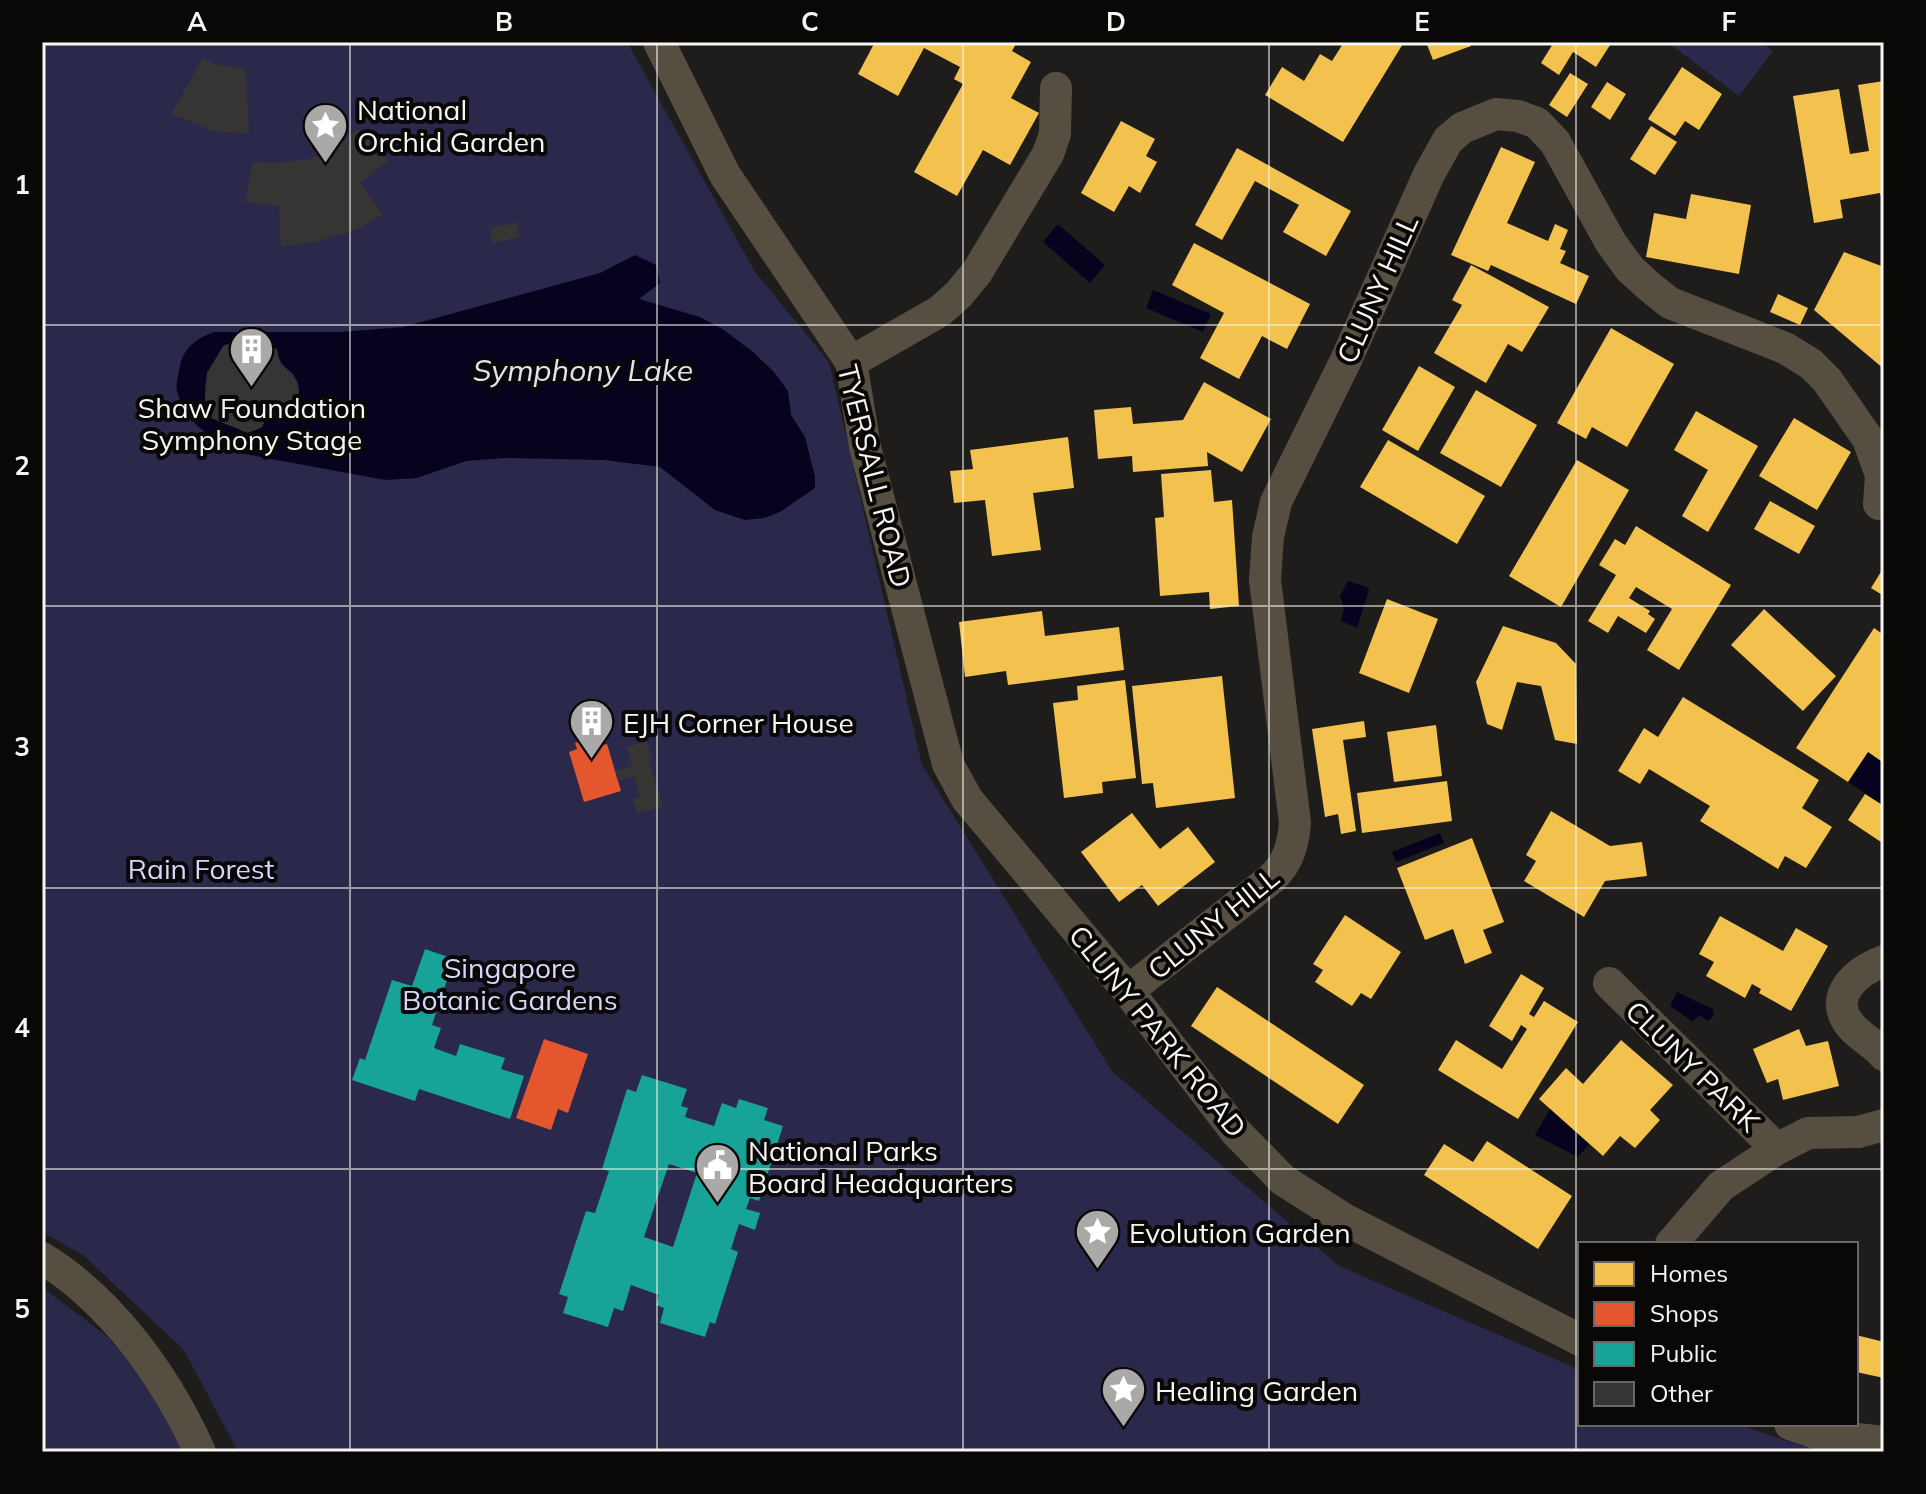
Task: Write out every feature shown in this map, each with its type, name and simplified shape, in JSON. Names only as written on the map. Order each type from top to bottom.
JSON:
[{"type":"street","name":"TYERSALL ROAD","points":[[659,42],[725,175],[851,362],[865,447],[948,764]]},
{"type":"street","points":[[851,362],[940,311],[977,272],[1048,154],[1055,134],[1056,88]]},
{"type":"street","name":"CLUNY HILL","points":[[1128,991],[1271,879],[1283,868],[1291,849],[1295,823],[1265,580],[1268,537],[1276,502],[1346,360],[1429,174],[1448,140],[1462,128],[1496,114],[1518,116],[1537,123],[1555,142],[1611,243],[1630,269],[1651,288],[1670,303],[1785,348],[1811,364],[1827,380],[1868,439],[1881,475],[1879,504]]},
{"type":"street","name":"CLUNY PARK ROAD","points":[[948,764],[967,799],[1128,991],[1236,1132],[1283,1180],[1344,1219],[1578,1339]]},
{"type":"street","points":[[1884,961],[1861,971],[1842,994],[1842,1009],[1851,1026],[1884,1055]]},
{"type":"street","name":"CLUNY PARK","points":[[1609,983],[1777,1149]]},
{"type":"street","name":"CLUNY PARK","points":[[1673,1242],[1721,1186],[1777,1149],[1808,1133],[1858,1132],[1884,1125]]},
{"type":"street","points":[[42,1258],[84,1290],[132,1340],[171,1396],[200,1452]]},
{"type":"street","points":[[1796,1426],[1822,1435],[1884,1442]]},
{"type":"green space","name":"Singapore Botanic Gardens","points":[[42,42],[627,42],[755,272],[829,362],[922,765],[1112,1071],[1339,1266],[1578,1369],[1578,1426],[1742,1426],[1806,1447],[1863,1452],[238,1452],[184,1350],[83,1255],[42,1232]]},
{"type":"green space","points":[[1667,42],[1760,42],[1773,51],[1739,96]]},
{"type":"green space","points":[[42,1287],[108,1337],[159,1398],[188,1452],[42,1452]]},
{"type":"water","points":[[1058,224],[1105,265],[1090,283],[1043,242]]},
{"type":"water","name":"Symphony Lake","points":[[635,255],[656,265],[660,283],[639,299],[700,317],[724,330],[774,372],[788,391],[791,415],[805,437],[815,488],[780,512],[745,520],[715,510],[660,467],[604,460],[505,458],[466,461],[417,478],[385,480],[234,450],[194,422],[177,391],[180,366],[188,348],[214,332],[341,332],[403,327],[600,273]],"holes":[[[246,342],[277,349],[283,365],[297,381],[299,396],[292,408],[281,415],[266,418],[262,427],[248,433],[209,417],[205,386],[224,345]]]},
{"type":"water","points":[[1153,290],[1211,314],[1203,332],[1146,308]]},
{"type":"water","points":[[1348,581],[1369,590],[1357,628],[1341,621],[1344,609],[1340,596]]},
{"type":"water","points":[[1868,752],[1884,763],[1884,806],[1848,782]]},
{"type":"water","points":[[1440,833],[1444,843],[1396,862],[1392,852]]},
{"type":"water","points":[[1677,992],[1713,1009],[1714,1015],[1708,1021],[1699,1015],[1693,1022],[1670,1006]]},
{"type":"water","points":[[1550,1109],[1589,1144],[1578,1157],[1535,1135]]},
{"type":"building: Homes","points":[[875,42],[1017,42],[1012,51],[1031,62],[1011,98],[1039,113],[1010,165],[983,150],[957,196],[914,172],[963,84],[954,79],[960,67],[924,48],[898,96],[858,74]]},
{"type":"building: Homes","points":[[1344,42],[1404,42],[1343,142],[1265,95],[1282,67],[1304,81],[1320,54],[1332,61]]},
{"type":"building: Homes","points":[[1426,42],[1469,42],[1471,46],[1433,60]]},
{"type":"building: Homes","points":[[1554,42],[1612,42],[1596,67],[1573,52],[1559,75],[1541,63]]},
{"type":"building: Homes","points":[[1682,67],[1722,94],[1699,130],[1685,121],[1675,136],[1648,119]]},
{"type":"building: Homes","points":[[1570,73],[1588,84],[1567,117],[1549,105]]},
{"type":"building: Homes","points":[[1884,81],[1884,207],[1880,193],[1840,200],[1843,218],[1814,223],[1793,96],[1839,89],[1850,154],[1869,151],[1858,85]]},
{"type":"building: Homes","points":[[1607,82],[1626,94],[1610,120],[1591,107]]},
{"type":"building: Homes","points":[[1121,121],[1155,139],[1146,156],[1157,162],[1140,193],[1129,186],[1114,212],[1081,193]]},
{"type":"building: Homes","points":[[1651,126],[1677,142],[1655,175],[1630,159]]},
{"type":"building: Homes","points":[[1501,147],[1535,162],[1507,223],[1548,241],[1555,224],[1568,230],[1560,249],[1566,251],[1560,263],[1589,276],[1576,304],[1491,265],[1488,271],[1451,255]]},
{"type":"building: Homes","points":[[1237,148],[1351,211],[1326,256],[1283,232],[1299,205],[1255,181],[1222,240],[1195,225]]},
{"type":"building: Homes","points":[[1691,194],[1751,205],[1739,274],[1646,257],[1654,213],[1686,219]]},
{"type":"building: Homes","points":[[1194,243],[1310,304],[1287,349],[1262,336],[1239,379],[1200,358],[1224,313],[1172,285]]},
{"type":"building: Homes","points":[[1844,252],[1884,267],[1884,369],[1814,310]]},
{"type":"building: Homes","points":[[1471,265],[1549,307],[1522,352],[1508,344],[1486,383],[1434,353],[1462,305],[1452,300]]},
{"type":"building: Homes","points":[[1778,294],[1808,308],[1800,325],[1770,312]]},
{"type":"building: Homes","points":[[1611,328],[1674,364],[1627,447],[1592,427],[1586,439],[1557,423]]},
{"type":"building: Homes","points":[[1419,366],[1455,387],[1418,451],[1382,430]]},
{"type":"building: Homes","points":[[1204,382],[1271,419],[1242,472],[1207,452],[1208,466],[1133,472],[1132,456],[1098,459],[1094,410],[1131,407],[1133,424],[1183,420]]},
{"type":"building: Homes","points":[[1476,390],[1537,425],[1501,487],[1440,453]]},
{"type":"building: Homes","points":[[1696,411],[1758,446],[1708,532],[1682,516],[1708,470],[1674,450]]},
{"type":"building: Homes","points":[[1794,418],[1851,452],[1817,510],[1759,476]]},
{"type":"building: Homes","points":[[1068,437],[1074,488],[1033,493],[1041,550],[992,556],[985,500],[954,503],[950,471],[973,469],[970,450]]},
{"type":"building: Homes","points":[[1388,440],[1485,496],[1457,544],[1360,487]]},
{"type":"building: Homes","points":[[1577,460],[1629,490],[1561,607],[1509,576]]},
{"type":"building: Homes","points":[[1211,470],[1214,502],[1232,500],[1239,606],[1210,609],[1209,592],[1160,596],[1155,518],[1164,517],[1161,474]]},
{"type":"building: Homes","points":[[1770,501],[1815,526],[1799,554],[1754,529]]},
{"type":"building: Homes","points":[[1636,526],[1731,585],[1679,670],[1647,650],[1672,609],[1636,587],[1629,598],[1650,611],[1648,614],[1655,619],[1646,633],[1618,616],[1608,633],[1588,621],[1616,575],[1599,565],[1615,539],[1625,545]]},
{"type":"building: Homes","points":[[1884,567],[1884,596],[1871,588]]},
{"type":"building: Homes","points":[[1387,599],[1438,619],[1409,693],[1359,673]]},
{"type":"building: Homes","points":[[1764,609],[1836,676],[1803,711],[1731,645]]},
{"type":"building: Homes","points":[[1042,611],[1045,636],[1119,627],[1124,670],[1008,685],[1006,671],[965,677],[959,622]]},
{"type":"building: Homes","points":[[1503,626],[1556,643],[1576,664],[1577,744],[1555,740],[1541,686],[1517,682],[1502,730],[1487,724],[1476,682]]},
{"type":"building: Homes","points":[[1874,628],[1884,635],[1884,763],[1868,752],[1848,782],[1796,748]]},
{"type":"building: Homes","points":[[1222,676],[1235,798],[1156,808],[1153,783],[1142,784],[1132,686]]},
{"type":"building: Homes","points":[[1125,680],[1136,778],[1102,782],[1103,793],[1064,798],[1053,703],[1078,700],[1077,686]]},
{"type":"building: Homes","points":[[1683,697],[1819,780],[1802,808],[1832,827],[1806,868],[1785,856],[1778,869],[1700,821],[1710,806],[1649,769],[1640,784],[1618,771],[1644,728],[1658,737]]},
{"type":"building: Homes","points":[[1364,721],[1366,737],[1343,740],[1356,831],[1341,834],[1338,814],[1325,817],[1312,729]]},
{"type":"building: Homes","points":[[1436,725],[1442,776],[1394,782],[1387,732]]},
{"type":"building: Homes","points":[[1447,781],[1452,821],[1362,833],[1357,793]]},
{"type":"building: Homes","points":[[1865,794],[1884,806],[1884,844],[1848,820]]},
{"type":"building: Homes","points":[[1551,811],[1610,846],[1642,842],[1647,876],[1605,881],[1584,917],[1524,881],[1536,861],[1526,855]]},
{"type":"building: Homes","points":[[1132,813],[1160,849],[1188,827],[1215,862],[1158,906],[1142,885],[1119,902],[1081,852]]},
{"type":"building: Homes","points":[[1472,838],[1504,922],[1483,930],[1492,953],[1465,964],[1453,929],[1425,940],[1397,868]]},
{"type":"building: Homes","points":[[1345,915],[1401,952],[1371,999],[1361,993],[1352,1006],[1315,982],[1323,970],[1313,964]]},
{"type":"building: Homes","points":[[1720,916],[1783,951],[1796,928],[1828,946],[1791,1011],[1759,993],[1761,989],[1752,984],[1745,998],[1706,976],[1714,962],[1699,954]]},
{"type":"building: Homes","points":[[1521,974],[1544,988],[1529,1014],[1534,1017],[1544,1001],[1578,1022],[1518,1119],[1438,1070],[1456,1040],[1502,1069],[1527,1029],[1521,1025],[1512,1041],[1489,1026]]},
{"type":"building: Homes","points":[[1217,987],[1364,1085],[1338,1124],[1191,1026]]},
{"type":"building: Homes","points":[[1799,1029],[1806,1046],[1828,1041],[1839,1086],[1783,1100],[1778,1079],[1767,1083],[1753,1049]]},
{"type":"building: Homes","points":[[1621,1040],[1673,1085],[1650,1110],[1660,1120],[1635,1148],[1620,1136],[1603,1156],[1539,1099],[1566,1068],[1583,1084]]},
{"type":"building: Homes","points":[[1487,1141],[1572,1196],[1538,1249],[1424,1175],[1444,1144],[1473,1162]]},
{"type":"building: Homes","points":[[1858,1336],[1884,1342],[1884,1378],[1858,1372]]},
{"type":"building: Shops","name":"EJH Corner House","points":[[596,737],[599,746],[607,744],[621,791],[584,802],[569,752],[577,749],[575,743]]},
{"type":"building: Shops","points":[[544,1039],[588,1054],[568,1113],[558,1109],[551,1130],[516,1118]]},
{"type":"building: Public","points":[[425,949],[454,959],[432,1025],[441,1028],[434,1048],[456,1056],[460,1044],[505,1058],[501,1069],[524,1076],[510,1119],[419,1089],[415,1101],[352,1080],[360,1058],[365,1060],[392,980],[412,986]]},
{"type":"building: Public","name":"National Parks Board Headquarters","points":[[642,1075],[687,1089],[681,1106],[688,1108],[685,1117],[714,1126],[722,1103],[736,1108],[739,1099],[768,1108],[764,1120],[783,1126],[759,1201],[750,1198],[746,1209],[760,1213],[755,1230],[739,1224],[731,1249],[738,1252],[715,1324],[710,1322],[705,1337],[660,1323],[664,1308],[656,1305],[659,1295],[631,1285],[623,1311],[614,1308],[608,1327],[563,1313],[568,1297],[559,1294],[586,1211],[595,1213],[609,1171],[602,1169],[627,1089],[636,1092]],"holes":[[[669,1164],[697,1173],[673,1247],[644,1237]]]},
{"type":"building: Other","points":[[203,58],[215,64],[246,69],[249,134],[213,131],[171,114]]},
{"type":"building: Other","points":[[358,129],[389,160],[360,183],[383,215],[356,230],[281,247],[279,206],[245,202],[253,162],[305,160],[329,152]]},
{"type":"building: Other","points":[[517,222],[520,237],[492,243],[490,228]]},
{"type":"building: Other","name":"Shaw Foundation Symphony Stage","points":[[246,342],[277,349],[279,362],[297,382],[298,395],[292,409],[280,418],[266,418],[262,427],[248,433],[209,417],[205,398],[207,373],[224,345]]},
{"type":"building: Other","points":[[647,741],[652,757],[648,758],[663,806],[637,814],[632,799],[640,797],[634,776],[618,781],[615,771],[632,766],[627,747]]},
{"type":"place","name":"National Orchid Garden","points":[[326,164]]},
{"type":"place","name":"Shaw Foundation Symphony Stage","points":[[252,389]]},
{"type":"place","name":"EJH Corner House","points":[[592,761]]},
{"type":"place","name":"National Parks Board Headquarters","points":[[717,1205]]},
{"type":"place","name":"Evolution Garden","points":[[1098,1271]]},
{"type":"place","name":"Healing Garden","points":[[1124,1429]]},
{"type":"park label","name":"Rain Forest","points":[[201,868]]}]
